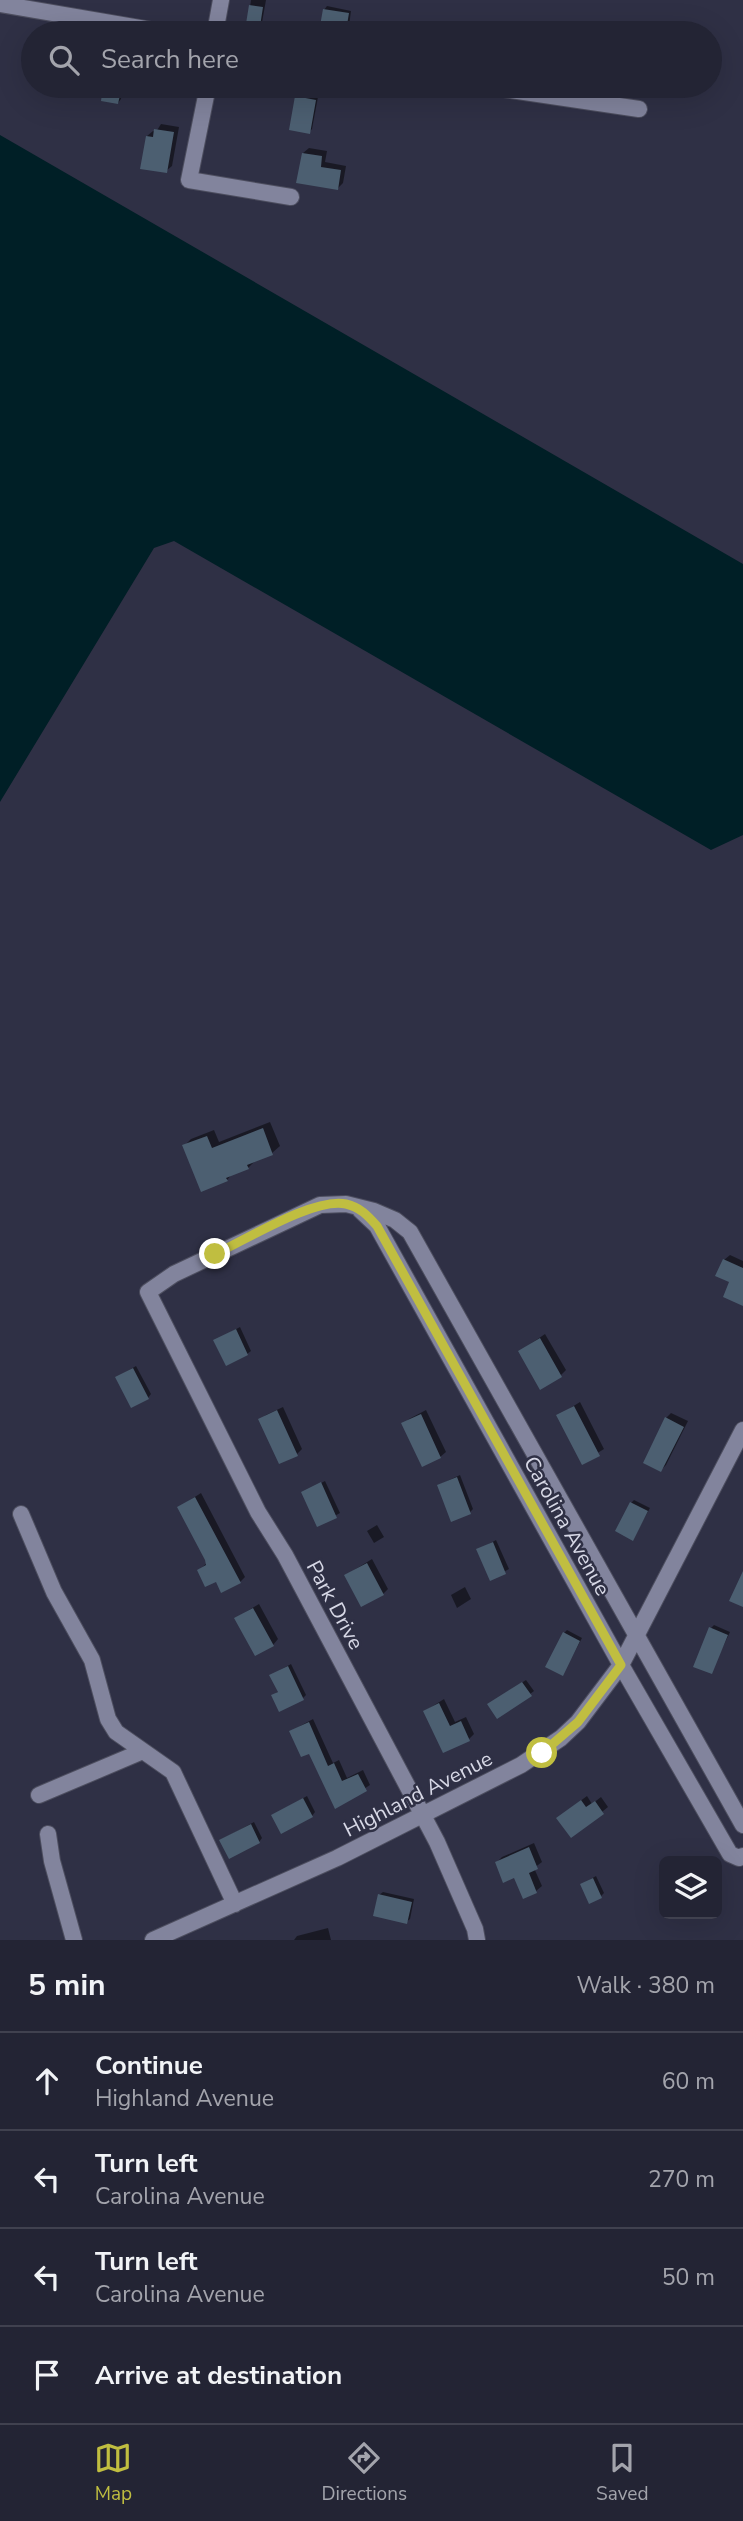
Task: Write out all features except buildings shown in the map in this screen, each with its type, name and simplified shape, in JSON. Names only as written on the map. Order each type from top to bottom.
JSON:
[{"type":"street","points":[[217,21],[221,0]]},
{"type":"street","points":[[0,4],[99,21]]},
{"type":"street","points":[[206,98],[189,180],[291,197]]},
{"type":"street","points":[[565,98],[639,109]]},
{"type":"street","name":"Carolina Avenue","points":[[148,1292],[174,1274],[320,1205],[346,1204],[373,1211],[395,1220],[410,1232],[743,1825]]},
{"type":"street","name":"Carolina Avenue","points":[[358,1209],[377,1226],[621,1665],[730,1854],[739,1858],[743,1856]]},
{"type":"street","name":"Park Drive","points":[[148,1292],[258,1512],[285,1555],[437,1842],[470,1916],[477,1940]]},
{"type":"street","points":[[485,1422],[508,1408]]},
{"type":"street","name":"Highland Avenue","points":[[153,1940],[337,1858],[521,1765],[561,1738],[578,1722],[621,1665],[743,1430]]},
{"type":"street","points":[[21,1514],[54,1592],[92,1660],[108,1719],[116,1732],[173,1772],[235,1904]]},
{"type":"street","points":[[39,1796],[143,1751]]},
{"type":"street","points":[[48,1834],[52,1861],[74,1940]]},
{"type":"shaded area","points":[[0,135],[743,564],[743,835],[711,850],[174,541],[154,548],[0,802]]},
{"type":"route","points":[[215,1254],[320,1205],[346,1204],[368,1216],[377,1226],[621,1665],[578,1722],[542,1753]]}]
